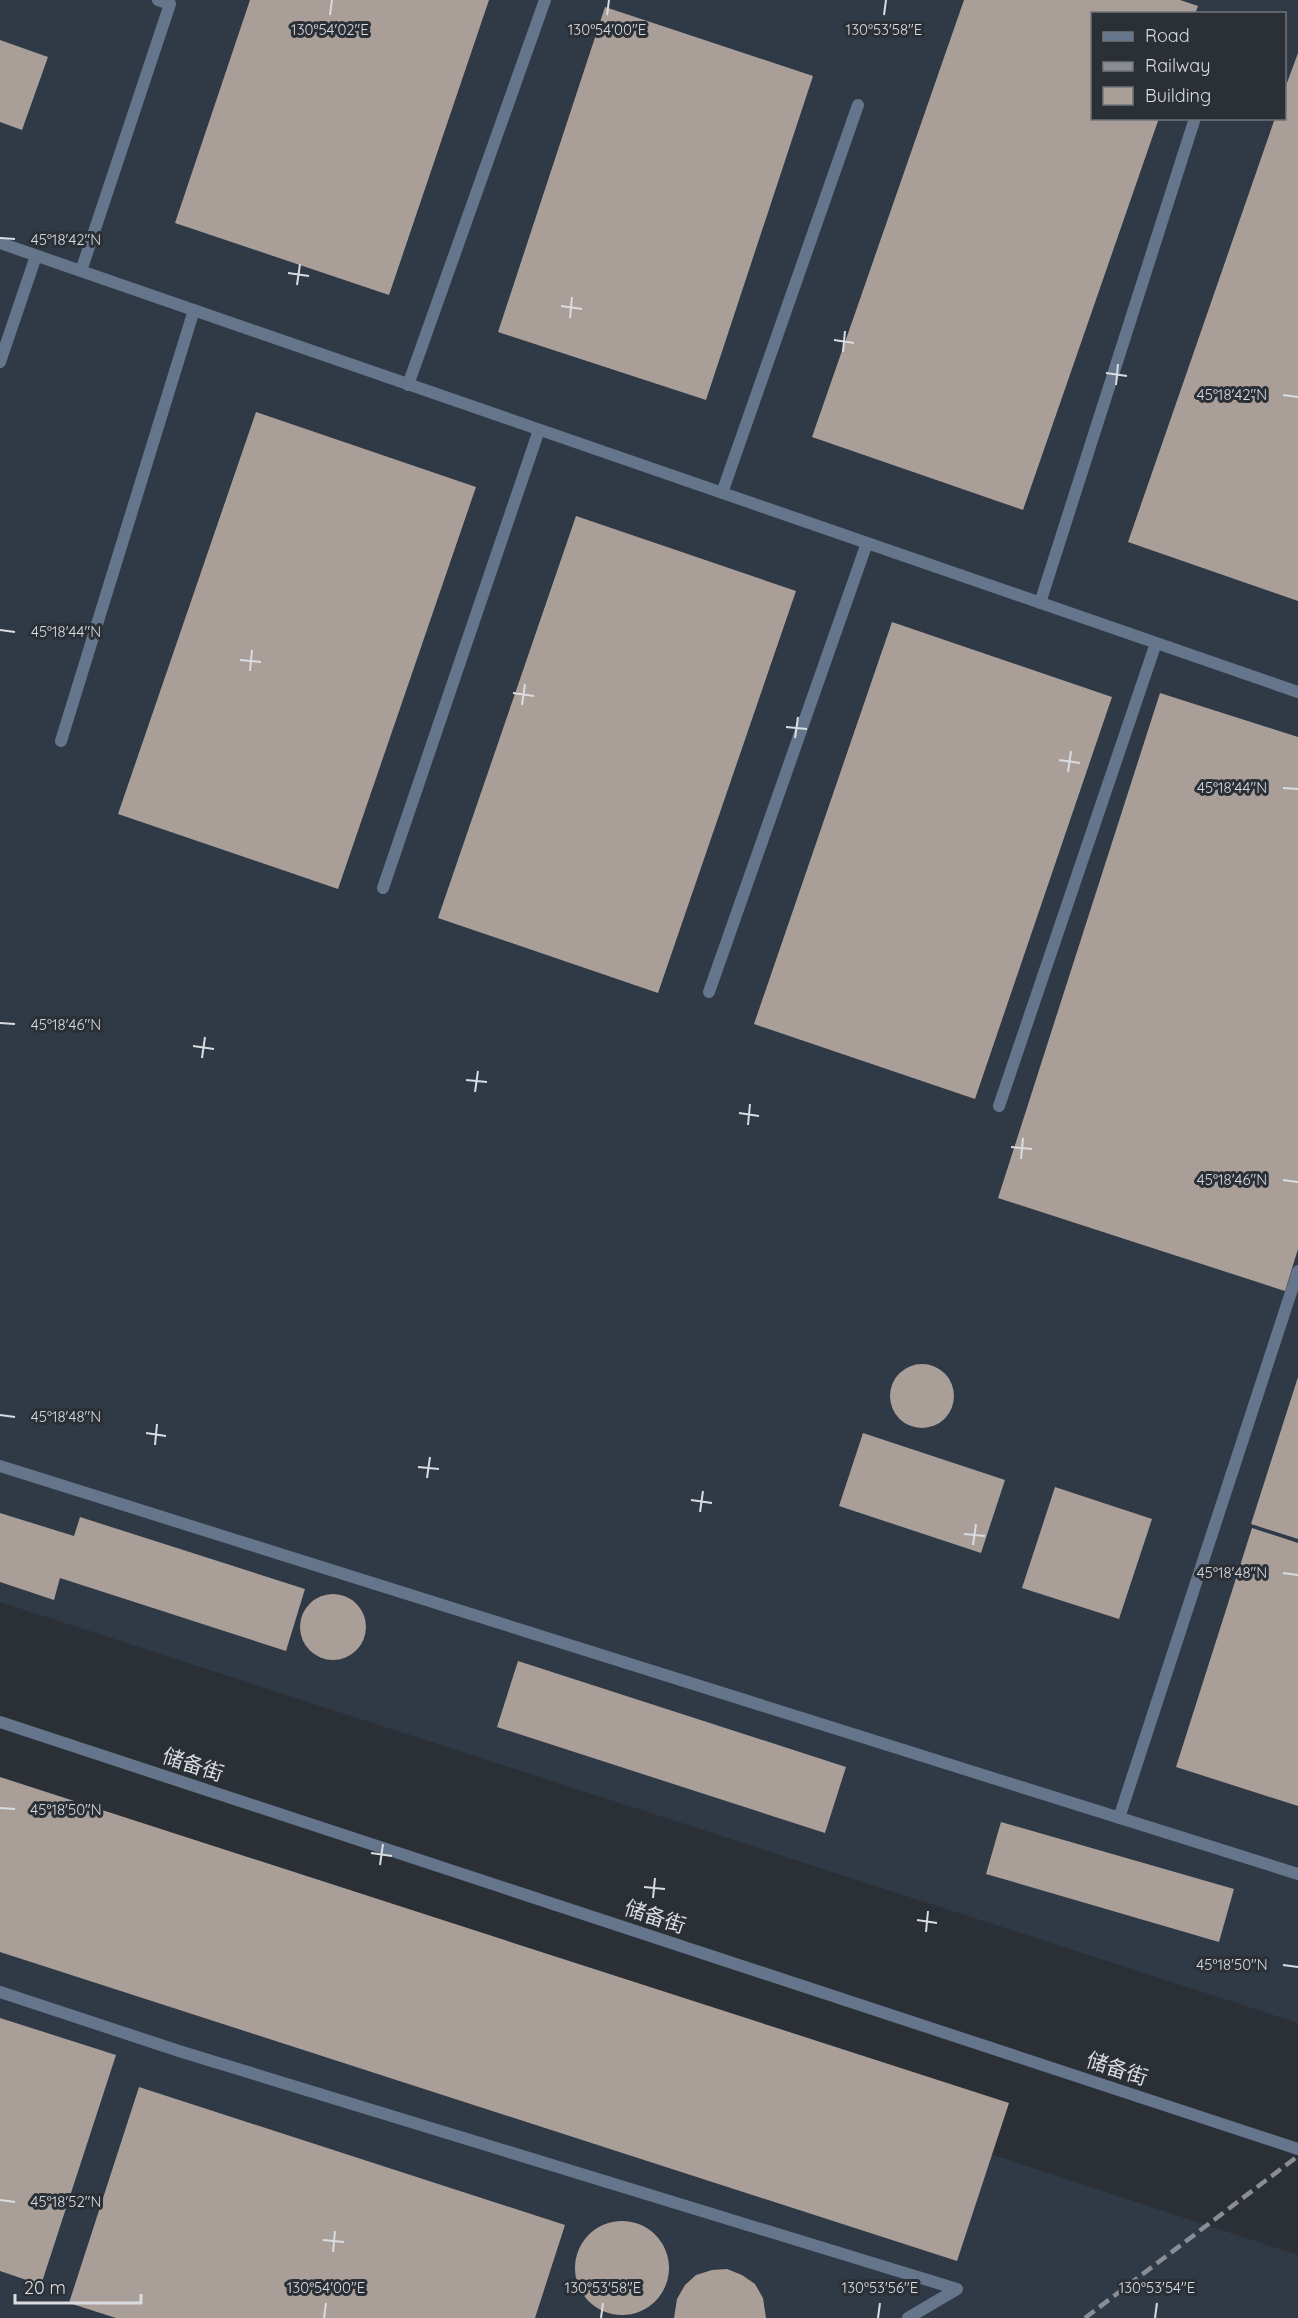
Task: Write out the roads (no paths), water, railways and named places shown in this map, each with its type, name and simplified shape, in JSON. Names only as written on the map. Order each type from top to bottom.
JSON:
[{"type":"street","points":[[81,271],[170,4],[158,0]]},
{"type":"street","points":[[408,385],[545,0]]},
{"type":"street","points":[[722,492],[858,105]]},
{"type":"street","points":[[1040,603],[1194,120]]},
{"type":"street","points":[[0,243],[1298,692]]},
{"type":"street","points":[[0,362],[36,256]]},
{"type":"street","points":[[61,741],[194,310]]},
{"type":"street","points":[[383,888],[539,430]]},
{"type":"street","points":[[709,992],[867,543]]},
{"type":"street","points":[[999,1106],[1156,643]]},
{"type":"street","points":[[1119,1818],[1298,1271]]},
{"type":"street","points":[[0,1466],[1298,1875]]},
{"type":"street","name":"储备街","points":[[0,1722],[1298,2150]]},
{"type":"street","points":[[0,1992],[179,2051],[957,2289],[908,2318]]},
{"type":"railway","points":[[1085,2318],[1298,2156]]}]
